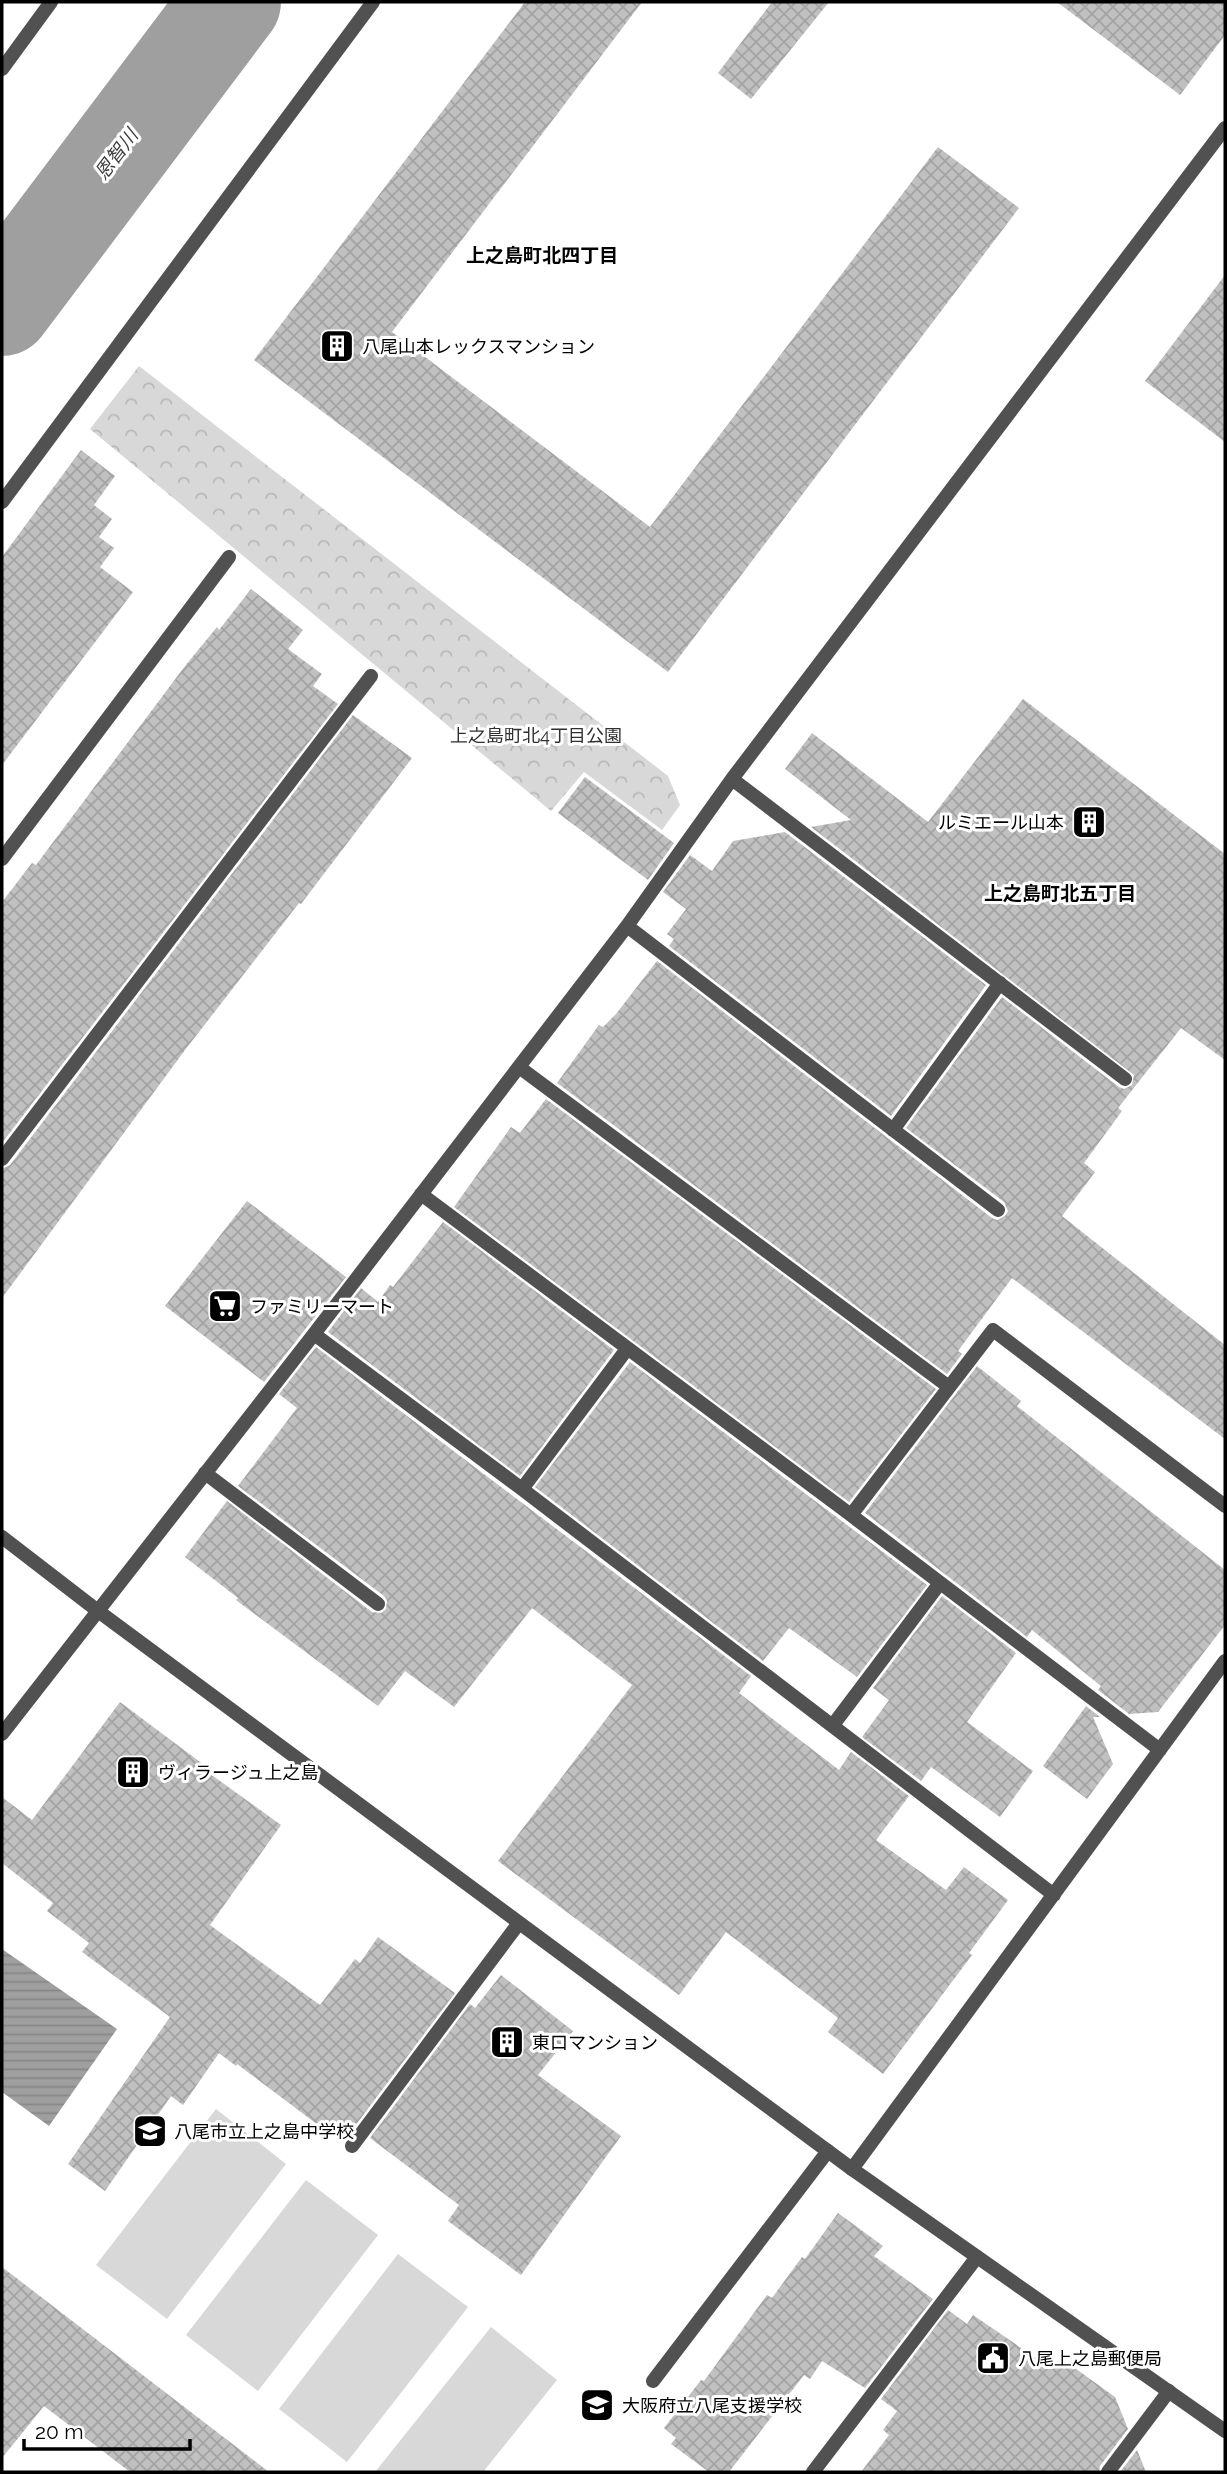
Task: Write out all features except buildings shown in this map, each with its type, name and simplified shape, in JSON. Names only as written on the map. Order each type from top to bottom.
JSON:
[{"type":"street","points":[[2,69],[51,2]]},
{"type":"street","points":[[2,502],[373,2]]},
{"type":"street","points":[[2,1734],[627,926],[732,779],[1225,128]]},
{"type":"street","points":[[2,859],[229,557]]},
{"type":"street","points":[[2,1159],[371,676]]},
{"type":"street","points":[[732,779],[1125,1079]]},
{"type":"street","points":[[627,926],[998,1210]]},
{"type":"street","points":[[893,1130],[1000,983]]},
{"type":"street","points":[[519,1067],[948,1387]]},
{"type":"street","points":[[421,1194],[851,1515],[1160,1751]]},
{"type":"street","points":[[851,1515],[993,1330],[1225,1506]]},
{"type":"street","points":[[314,1334],[522,1489],[1054,1895]]},
{"type":"street","points":[[522,1489],[627,1349]]},
{"type":"street","points":[[205,1473],[377,1604]]},
{"type":"street","points":[[2,1537],[98,1611],[852,2169],[1225,2431]]},
{"type":"street","points":[[833,1725],[940,1583]]},
{"type":"street","points":[[852,2169],[1225,1661]]},
{"type":"street","points":[[352,2146],[519,1923]]},
{"type":"street","points":[[653,2381],[828,2151]]},
{"type":"street","points":[[813,2472],[977,2257]]},
{"type":"street","points":[[1108,2472],[1169,2391]]},
{"type":"green space","name":"上之島町北4丁目公園","points":[[139,366],[668,776],[680,805],[662,830],[584,772],[551,811],[90,429]]},
{"type":"green space","points":[[216,2109],[286,2164],[167,2319],[96,2265]]},
{"type":"green space","points":[[306,2180],[378,2235],[258,2391],[186,2335]]},
{"type":"green space","points":[[398,2254],[468,2307],[347,2462],[279,2409]]},
{"type":"green space","points":[[491,2327],[557,2380],[483,2472],[375,2472]]},
{"type":"shaded area","points":[[2,1949],[117,2029],[49,2126],[2,2092]]},
{"type":"waterway","name":"恩智川","points":[[2,306],[231,2]]},
{"type":"place","name":"八尾山本レックスマンション","points":[[337,346]]},
{"type":"place","name":"ルミエール山本","points":[[1089,822]]},
{"type":"place","name":"ファミリーマート","points":[[225,1306]]},
{"type":"place","name":"ヴィラージュ上之島","points":[[133,1772]]},
{"type":"place","name":"東口マンション","points":[[507,2042]]},
{"type":"place","name":"八尾市立上之島中学校","points":[[150,2131]]},
{"type":"place","name":"八尾上之島郵便局","points":[[993,2358]]},
{"type":"place","name":"大阪府立八尾支援学校","points":[[597,2405]]},
{"type":"district","name":"上之島町北四丁目","points":[[542,255]]},
{"type":"district","name":"上之島町北五丁目","points":[[1060,893]]}]
